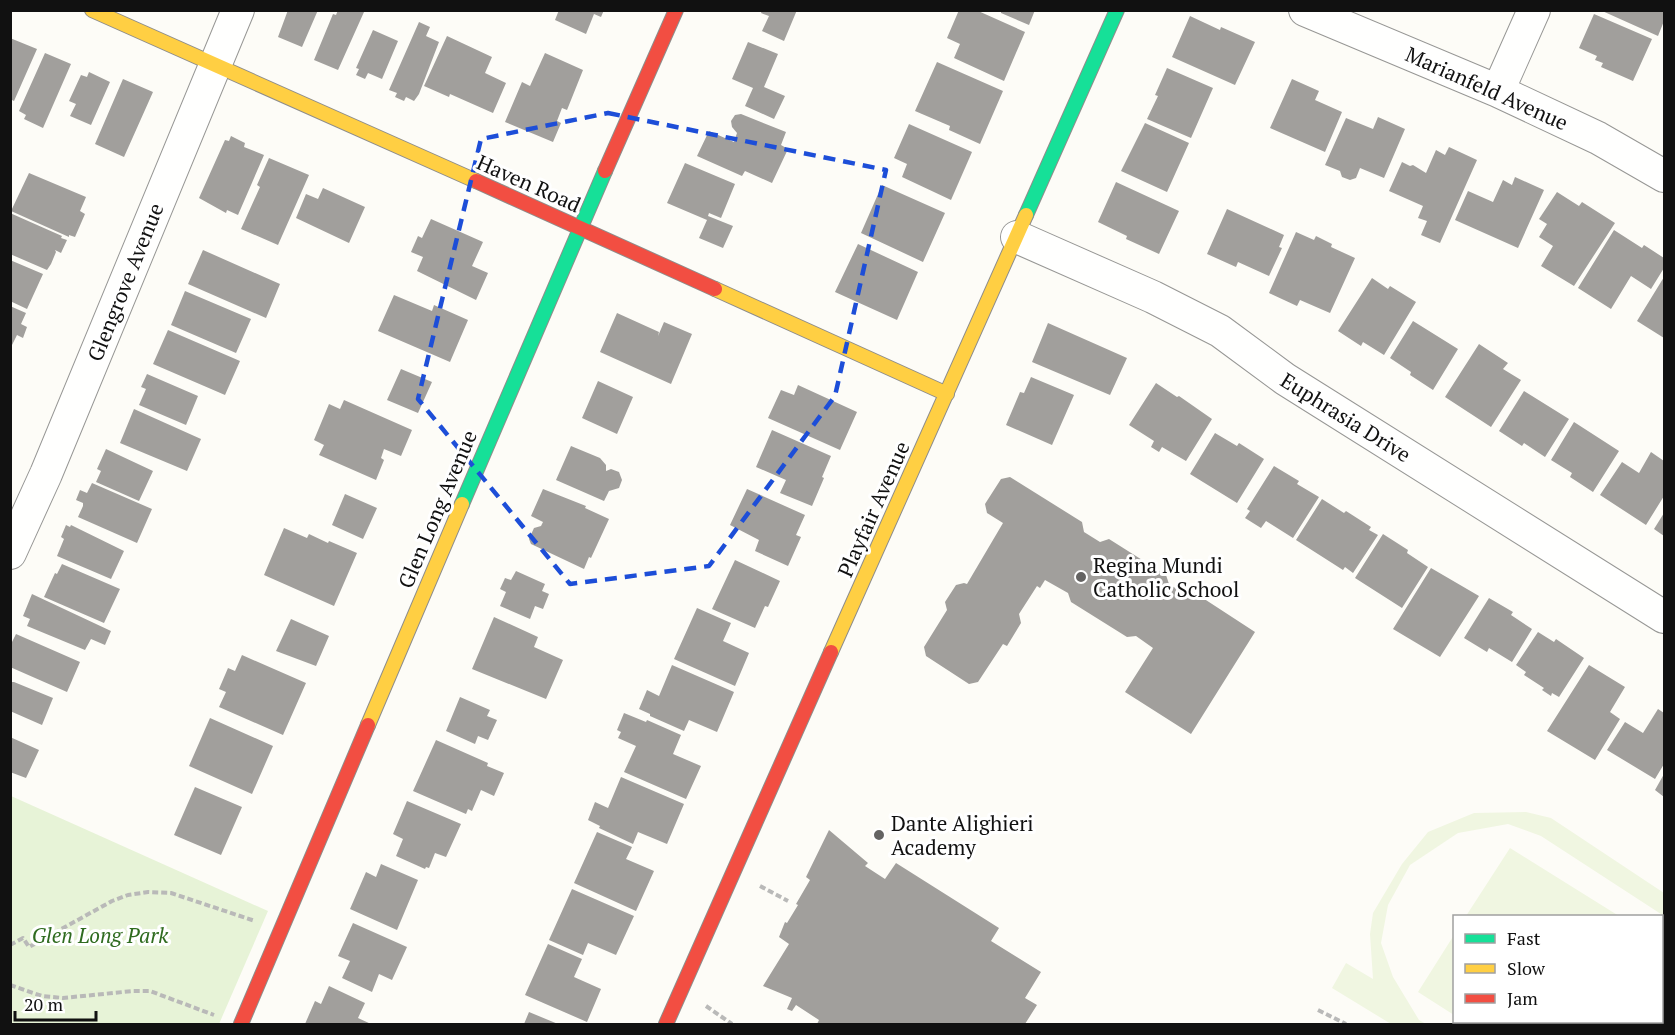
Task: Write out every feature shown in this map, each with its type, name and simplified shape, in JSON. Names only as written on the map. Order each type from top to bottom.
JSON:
[{"type":"street","name":"Haven Road","points":[[92,10],[947,394]]},
{"type":"street","name":"Glengrove Avenue","points":[[10,553],[51,463],[238,10]]},
{"type":"street","name":"Glen Long Avenue","points":[[240,1024],[579,229],[675,10]]},
{"type":"street","name":"Playfair Avenue","points":[[666,1024],[1117,10]]},
{"type":"street","name":"Marianfeld Avenue","points":[[1305,10],[1498,91],[1598,138],[1665,176]]},
{"type":"street","points":[[1498,91],[1534,10]]},
{"type":"street","name":"Euphrasia Drive","points":[[1017,237],[1153,297],[1220,331],[1285,379],[1665,617]]},
{"type":"path","points":[[10,945],[23,938],[29,947],[112,901],[128,895],[148,892],[171,892],[281,929]]},
{"type":"path","points":[[10,986],[42,996],[63,998],[150,991],[223,1018]]},
{"type":"path","points":[[1318,1010],[1346,1024]]},
{"type":"highlighted area","points":[[608,113],[886,170],[835,396],[709,566],[570,584],[418,399],[481,139]]},
{"type":"green space","name":"Glen Long Park","points":[[11,796],[268,911],[219,1024],[11,1024]]},
{"type":"green space","points":[[1526,812],[1551,818],[1664,893],[1664,916],[1541,836],[1508,824],[1458,833],[1410,865],[1388,905],[1381,943],[1393,977],[1419,1020],[1426,1024],[1391,1024],[1332,988],[1346,963],[1373,979],[1370,934],[1373,913],[1402,864],[1428,832],[1474,813]]},
{"type":"green space","points":[[1510,848],[1617,915],[1467,915]]},
{"type":"green space","points":[[1453,937],[1453,1014],[1418,992]]},
{"type":"green space","points":[[1664,945],[1664,1024],[1467,1023],[1663,1023]]},
{"type":"building","points":[[288,10],[318,10],[302,47],[278,37]]},
{"type":"building","points":[[338,10],[364,12],[338,70],[314,60],[333,14],[336,15]]},
{"type":"building","points":[[559,10],[604,10],[601,17],[594,14],[586,34],[555,20]]},
{"type":"building","points":[[762,10],[797,10],[784,41],[762,31],[769,16],[761,13]]},
{"type":"building","points":[[959,10],[976,10],[1025,32],[1004,81],[954,58],[960,44],[947,38]]},
{"type":"building","points":[[1001,10],[1035,10],[1029,25],[1001,13]]},
{"type":"building","points":[[1600,10],[1664,10],[1664,21],[1658,36]]},
{"type":"building","points":[[1594,14],[1652,39],[1633,81],[1601,67],[1603,63],[1595,60],[1597,56],[1579,48]]},
{"type":"building","points":[[1190,16],[1220,30],[1221,27],[1255,42],[1235,85],[1172,57]]},
{"type":"building","points":[[419,22],[430,27],[426,36],[439,42],[419,94],[414,101],[406,97],[404,101],[395,97],[397,93],[389,90]]},
{"type":"building","points":[[373,30],[398,41],[382,79],[368,73],[365,79],[356,75],[359,69],[356,68]]},
{"type":"building","points":[[447,36],[492,57],[485,73],[506,83],[493,113],[450,94],[449,97],[424,86]]},
{"type":"building","points":[[10,38],[37,49],[14,101],[10,99]]},
{"type":"building","points":[[748,42],[778,54],[764,87],[785,96],[774,119],[745,106],[753,88],[732,79]]},
{"type":"building","points":[[45,53],[71,64],[43,128],[24,119],[26,115],[19,111]]},
{"type":"building","points":[[545,53],[583,70],[567,110],[562,108],[557,121],[561,123],[553,142],[505,122],[522,82],[530,86]]},
{"type":"building","points":[[937,62],[1003,91],[980,144],[949,130],[950,126],[915,111]]},
{"type":"building","points":[[1167,68],[1213,88],[1191,138],[1147,119],[1158,96],[1155,95]]},
{"type":"building","points":[[89,72],[110,82],[91,125],[70,116],[76,104],[69,101],[81,75],[87,77]]},
{"type":"building","points":[[123,79],[153,92],[124,157],[95,144]]},
{"type":"building","points":[[1292,79],[1319,91],[1315,100],[1342,112],[1325,152],[1270,128]]},
{"type":"building","points":[[741,114],[786,132],[781,145],[788,149],[772,183],[745,171],[742,176],[697,156],[709,131],[734,142],[737,133],[731,121],[735,115]]},
{"type":"building","points":[[1378,117],[1405,129],[1384,178],[1360,168],[1356,178],[1350,180],[1342,177],[1340,171],[1325,165],[1346,118],[1373,129]]},
{"type":"building","points":[[1145,123],[1189,143],[1167,192],[1121,171]]},
{"type":"building","points":[[909,124],[972,152],[951,200],[902,177],[907,164],[894,158]]},
{"type":"building","points":[[231,136],[245,143],[244,147],[264,155],[238,215],[227,210],[226,213],[199,198],[225,140],[229,141]]},
{"type":"building","points":[[1449,147],[1477,160],[1440,243],[1421,235],[1427,221],[1418,218],[1423,206],[1389,191],[1402,162],[1413,165],[1426,173],[1436,150],[1445,155]]},
{"type":"building","points":[[269,158],[309,175],[278,245],[241,229],[260,187],[257,185]]},
{"type":"building","points":[[685,163],[735,184],[721,218],[709,213],[708,216],[733,226],[723,248],[699,238],[707,220],[667,203]]},
{"type":"building","points":[[29,173],[86,197],[80,211],[85,214],[75,237],[69,235],[69,237],[11,211]]},
{"type":"building","points":[[1515,177],[1544,190],[1518,248],[1455,220],[1468,191],[1493,202],[1503,180],[1512,185]]},
{"type":"building","points":[[1116,182],[1179,211],[1159,254],[1126,239],[1127,236],[1098,222]]},
{"type":"building","points":[[882,185],[945,213],[923,262],[861,233]]},
{"type":"building","points":[[323,188],[365,207],[349,243],[296,218],[306,194],[318,199]]},
{"type":"building","points":[[1557,192],[1579,206],[1582,202],[1615,223],[1574,286],[1541,266],[1553,246],[1539,237],[1547,224],[1539,219]]},
{"type":"building","points":[[1227,209],[1284,235],[1279,247],[1282,248],[1269,276],[1238,262],[1236,267],[1207,254]]},
{"type":"building","points":[[10,213],[67,240],[61,253],[55,250],[47,270],[10,254]]},
{"type":"building","points":[[431,219],[483,242],[472,266],[488,273],[476,300],[417,271],[423,257],[411,252],[418,236],[422,238]]},
{"type":"building","points":[[1614,230],[1642,248],[1644,245],[1664,258],[1664,268],[1651,289],[1631,276],[1611,309],[1578,288]]},
{"type":"building","points":[[1296,232],[1314,240],[1316,236],[1332,244],[1331,247],[1355,258],[1330,313],[1300,300],[1297,306],[1269,293]]},
{"type":"building","points":[[858,244],[918,272],[897,320],[835,292]]},
{"type":"building","points":[[203,250],[280,284],[266,318],[188,284]]},
{"type":"building","points":[[10,260],[43,274],[27,309],[10,301]]},
{"type":"building","points":[[1664,277],[1664,338],[1637,321]]},
{"type":"building","points":[[1372,278],[1388,289],[1390,286],[1416,302],[1384,355],[1363,342],[1361,346],[1338,331]]},
{"type":"building","points":[[185,291],[251,319],[236,353],[171,325]]},
{"type":"building","points":[[394,295],[432,311],[434,305],[468,320],[450,362],[378,331]]},
{"type":"building","points":[[10,306],[26,313],[21,324],[27,327],[23,338],[17,335],[10,349]]},
{"type":"building","points":[[617,313],[659,332],[658,336],[664,322],[692,334],[671,384],[600,352]]},
{"type":"building","points":[[1413,321],[1458,349],[1433,390],[1390,358]]},
{"type":"building","points":[[1048,323],[1127,358],[1110,395],[1032,362]]},
{"type":"building","points":[[168,330],[240,361],[225,395],[153,364]]},
{"type":"building","points":[[1479,344],[1508,363],[1503,369],[1521,380],[1491,427],[1445,397]]},
{"type":"building","points":[[401,369],[432,382],[418,413],[387,400]]},
{"type":"building","points":[[147,374],[198,396],[186,425],[139,405],[146,389],[141,387]]},
{"type":"building","points":[[1031,377],[1074,395],[1052,445],[1006,425],[1020,392],[1024,393]]},
{"type":"building","points":[[598,381],[633,397],[617,434],[582,418]]},
{"type":"building","points":[[1156,383],[1212,419],[1186,461],[1162,447],[1159,452],[1151,447],[1154,441],[1129,425]]},
{"type":"building","points":[[798,385],[857,412],[840,450],[768,418],[781,390],[794,395]]},
{"type":"building","points":[[1524,391],[1569,419],[1545,457],[1524,443],[1522,446],[1499,431]]},
{"type":"building","points":[[344,400],[412,430],[401,456],[384,449],[381,458],[384,460],[376,480],[319,455],[324,445],[314,440],[329,404],[340,409]]},
{"type":"building","points":[[134,409],[201,439],[187,471],[120,443]]},
{"type":"building","points":[[1574,422],[1619,451],[1593,492],[1570,477],[1572,473],[1551,460]]},
{"type":"building","points":[[772,430],[831,456],[812,506],[780,493],[786,480],[756,467]]},
{"type":"building","points":[[1215,433],[1237,446],[1239,443],[1264,459],[1237,503],[1190,474]]},
{"type":"building","points":[[571,446],[600,458],[606,465],[606,471],[611,469],[619,472],[622,480],[619,488],[609,491],[604,501],[556,480]]},
{"type":"building","points":[[106,449],[153,471],[139,501],[96,482],[101,471],[97,469]]},
{"type":"building","points":[[1651,452],[1664,461],[1664,496],[1646,525],[1600,495],[1622,462],[1639,473]]},
{"type":"building","points":[[1274,466],[1299,481],[1297,484],[1319,497],[1293,538],[1266,521],[1261,528],[1245,518],[1250,511],[1247,509]]},
{"type":"building","points":[[1010,477],[1082,522],[1084,532],[1100,542],[1109,539],[1166,575],[1169,584],[1186,595],[1189,589],[1255,632],[1191,734],[1125,692],[1153,648],[1136,636],[1127,637],[1071,602],[1068,593],[1045,580],[1040,588],[1037,586],[1019,614],[1021,623],[1007,646],[1003,644],[978,682],[969,684],[926,656],[924,647],[947,610],[945,602],[956,585],[967,584],[1003,523],[987,513],[985,504],[1001,479]]},
{"type":"building","points":[[92,483],[152,509],[137,543],[78,517],[83,506],[83,503],[76,500],[80,490],[87,493]]},
{"type":"building","points":[[543,489],[586,506],[585,508],[609,519],[584,569],[531,544],[529,539],[534,528],[541,526],[543,522],[531,516]]},
{"type":"building","points":[[747,489],[805,515],[796,535],[801,537],[788,566],[755,551],[759,540],[730,525]]},
{"type":"building","points":[[345,494],[377,508],[363,539],[332,525]]},
{"type":"building","points":[[1322,499],[1371,527],[1369,530],[1378,535],[1353,573],[1345,567],[1343,570],[1296,540]]},
{"type":"building","points":[[1664,513],[1664,536],[1654,529]]},
{"type":"building","points":[[66,525],[70,527],[71,525],[124,551],[111,579],[57,556],[64,539],[61,537]]},
{"type":"building","points":[[284,528],[307,538],[309,534],[357,553],[334,606],[264,575]]},
{"type":"building","points":[[1383,534],[1408,550],[1407,553],[1428,567],[1402,608],[1355,578]]},
{"type":"building","points":[[735,560],[780,581],[755,628],[712,609]]},
{"type":"building","points":[[62,564],[120,589],[104,623],[44,597],[55,573],[57,574]]},
{"type":"building","points":[[1431,568],[1479,596],[1440,657],[1393,629]]},
{"type":"building","points":[[516,571],[545,584],[542,591],[549,594],[543,609],[535,606],[530,619],[500,606],[506,592],[500,589],[505,578],[511,580]]},
{"type":"building","points":[[32,594],[111,631],[105,645],[91,639],[85,650],[27,626],[30,619],[23,616]]},
{"type":"building","points":[[1489,598],[1513,612],[1511,615],[1532,629],[1512,662],[1489,648],[1487,652],[1464,638]]},
{"type":"building","points":[[697,608],[731,623],[723,641],[749,653],[735,686],[674,659]]},
{"type":"building","points":[[494,617],[538,637],[534,647],[563,660],[546,699],[472,669]]},
{"type":"building","points":[[291,619],[329,636],[316,666],[276,651]]},
{"type":"building","points":[[1538,632],[1554,642],[1556,639],[1584,658],[1559,697],[1552,693],[1551,696],[1542,690],[1544,688],[1524,675],[1526,672],[1516,665]]},
{"type":"building","points":[[16,634],[80,662],[67,692],[10,667],[10,646]]},
{"type":"building","points":[[242,655],[306,683],[283,735],[219,707],[226,692],[219,689],[228,668],[235,671]]},
{"type":"building","points":[[672,665],[734,692],[717,732],[689,720],[684,731],[639,709],[647,690],[659,696]]},
{"type":"building","points":[[1589,665],[1625,687],[1610,712],[1620,719],[1595,760],[1547,731]]},
{"type":"building","points":[[10,682],[53,698],[42,725],[10,711]]},
{"type":"building","points":[[460,697],[490,710],[487,716],[497,720],[488,740],[478,736],[475,744],[446,731]]},
{"type":"building","points":[[1658,709],[1664,713],[1664,764],[1655,779],[1607,750],[1625,722],[1643,733]]},
{"type":"building","points":[[624,713],[681,735],[673,754],[701,766],[686,799],[624,772],[636,746],[618,738],[621,732],[617,730]]},
{"type":"building","points":[[210,718],[273,746],[252,794],[189,766]]},
{"type":"building","points":[[10,737],[39,750],[26,778],[10,772]]},
{"type":"building","points":[[436,740],[488,763],[487,766],[504,773],[494,796],[481,790],[472,811],[468,809],[466,814],[413,791]]},
{"type":"building","points":[[1664,774],[1664,797],[1655,790]]},
{"type":"building","points":[[621,777],[684,804],[667,844],[638,832],[633,844],[599,828],[600,826],[588,820],[595,802],[608,808]]},
{"type":"building","points":[[195,787],[242,807],[221,855],[174,835]]},
{"type":"building","points":[[407,801],[461,824],[446,857],[435,853],[429,868],[425,869],[396,856],[403,839],[393,834]]},
{"type":"building","points":[[829,830],[868,863],[865,866],[885,879],[896,863],[999,928],[991,941],[1041,972],[1025,998],[1037,1005],[1025,1024],[817,1024],[819,1020],[796,1005],[792,1011],[787,1009],[792,998],[763,986],[789,944],[779,937],[785,922],[787,923],[798,905],[796,904],[810,880],[806,877]]},
{"type":"building","points":[[597,832],[632,847],[626,859],[654,871],[636,911],[574,883]]},
{"type":"building","points":[[381,864],[418,880],[397,930],[350,909],[366,872],[376,877]]},
{"type":"building","points":[[572,889],[634,916],[616,955],[588,943],[583,955],[549,940]]},
{"type":"building","points":[[353,923],[407,947],[392,980],[379,974],[372,992],[342,978],[350,961],[338,956]]},
{"type":"building","points":[[548,944],[582,959],[574,977],[601,989],[587,1022],[525,995]]},
{"type":"building","points":[[329,986],[365,1003],[358,1018],[371,1024],[305,1024],[315,1001],[321,1004]]},
{"type":"building","points":[[529,1012],[558,1024],[524,1024]]},
{"type":"traffic: fast","points":[[1026,215],[1117,10]]},
{"type":"traffic: fast","points":[[462,504],[605,171]]},
{"type":"traffic: slow","points":[[92,10],[476,181]]},
{"type":"traffic: slow","points":[[831,652],[1026,215]]},
{"type":"traffic: slow","points":[[715,289],[947,394]]},
{"type":"traffic: slow","points":[[368,725],[462,504]]},
{"type":"traffic: jam","points":[[605,171],[676,10]]},
{"type":"traffic: jam","points":[[476,181],[715,289]]},
{"type":"traffic: jam","points":[[666,1024],[831,652]]},
{"type":"traffic: jam","points":[[241,1024],[368,725]]},
{"type":"place","name":"Regina Mundi Catholic School","points":[[1081,577]]},
{"type":"place","name":"Dante Alighieri Academy","points":[[879,835]]}]
